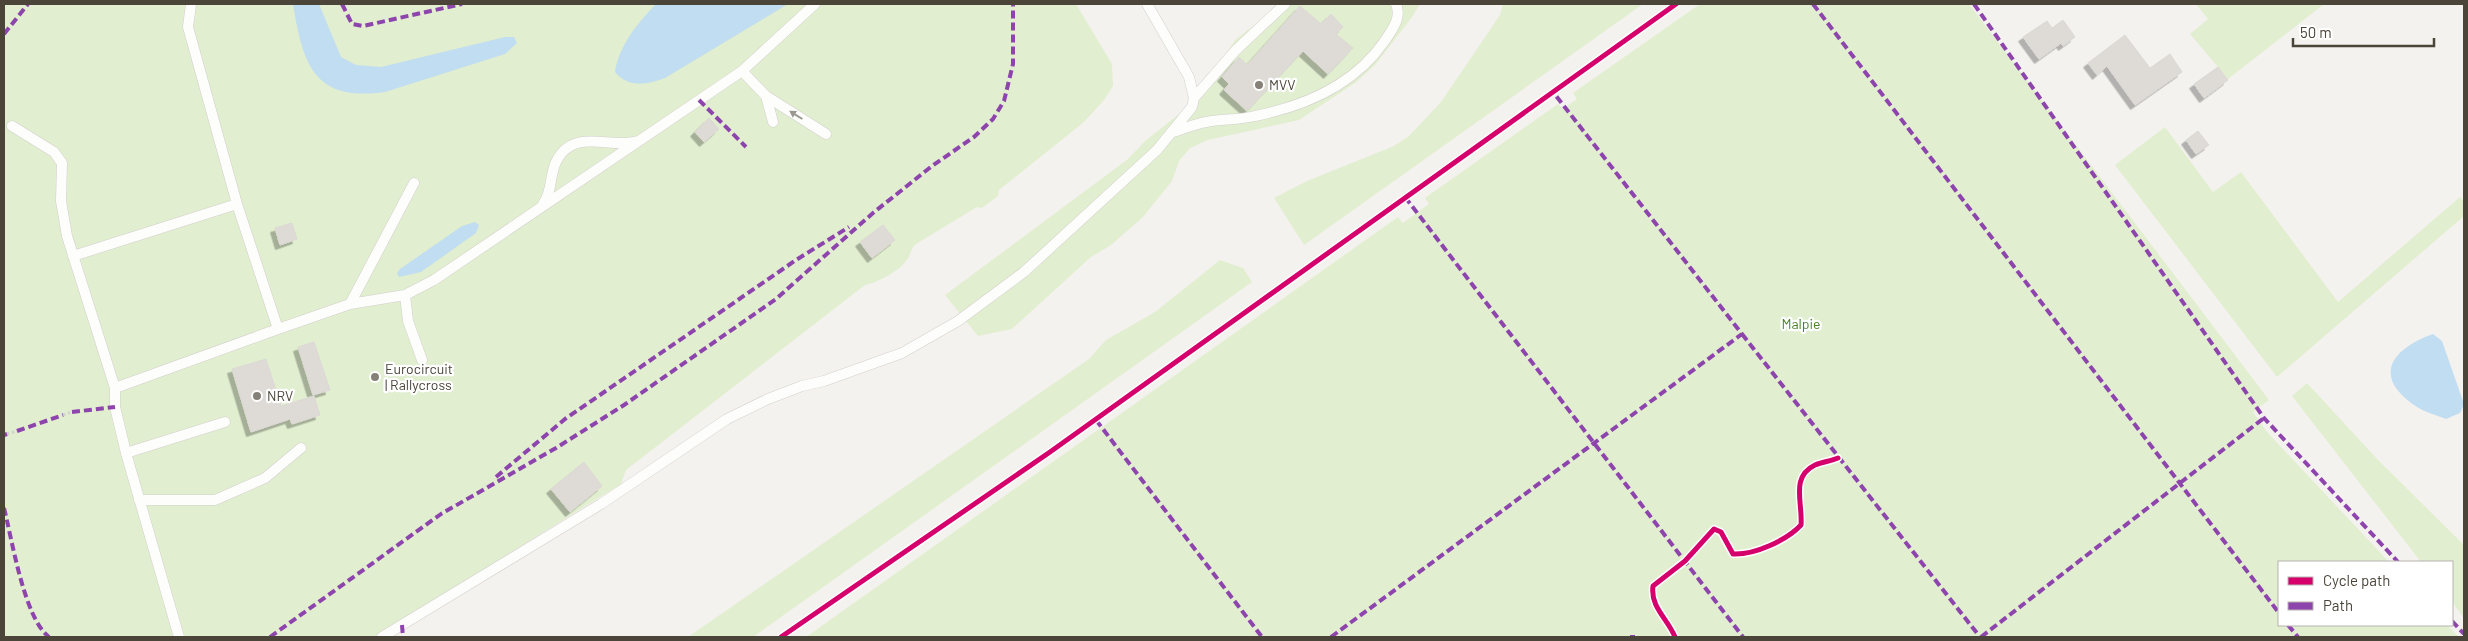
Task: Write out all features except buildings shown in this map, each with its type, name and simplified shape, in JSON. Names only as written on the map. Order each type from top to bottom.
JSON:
[{"type":"lane","points":[[191,4],[188,27],[237,204],[278,329]]},
{"type":"lane","points":[[115,388],[350,304],[405,295],[445,273],[742,71],[814,4]]},
{"type":"lane","points":[[382,637],[601,504],[727,419],[768,399],[802,386],[833,378],[902,353],[958,321],[1024,272],[1157,150],[1192,107],[1194,98],[1189,77],[1182,61],[1146,4]]},
{"type":"lane","points":[[1194,98],[1235,51],[1285,4]]},
{"type":"lane","points":[[1172,133],[1205,122],[1253,117],[1280,111],[1323,94],[1361,69],[1379,49],[1396,22],[1398,16],[1396,4]]},
{"type":"lane","points":[[742,71],[766,96],[826,134]]},
{"type":"lane","points":[[766,96],[773,122]]},
{"type":"lane","points":[[12,126],[58,156],[62,163],[62,216],[115,388],[114,407],[179,637]]},
{"type":"lane","points":[[540,208],[550,192],[556,162],[569,147],[588,140],[625,143],[642,140]]},
{"type":"lane","points":[[350,304],[414,183]]},
{"type":"lane","points":[[73,256],[237,204]]},
{"type":"lane","points":[[405,295],[408,321],[422,360]]},
{"type":"lane","points":[[126,453],[226,422]]},
{"type":"lane","points":[[139,500],[215,500],[265,478],[301,448]]},
{"type":"path","points":[[63,415],[72,412]]},
{"type":"path","points":[[8,434],[18,431]]},
{"type":"green space","name":"Eurocircuit | Rallycross","points":[[4,4],[1076,4],[1112,64],[1113,86],[1104,100],[1084,122],[999,190],[998,196],[982,208],[977,207],[916,244],[903,265],[881,279],[865,285],[626,470],[621,484],[374,637],[4,637]]},
{"type":"green space","points":[[1279,4],[1420,4],[1375,65],[1355,83],[1299,120],[1208,140],[1190,148],[1179,161],[1172,181],[1143,217],[1111,245],[1091,257],[1012,329],[978,336],[945,295],[1128,159],[1145,141],[1197,100],[1235,40]]},
{"type":"green space","points":[[1503,4],[1643,4],[1304,245],[1274,198],[1307,181],[1394,146],[1409,136],[1441,102],[1500,15]]},
{"type":"green space","name":"Malpie","points":[[1700,4],[1969,4],[2269,400],[2253,412],[2267,432],[2388,561],[2278,561],[2278,626],[2448,626],[2459,637],[806,637],[1398,217],[1403,223],[1429,204],[1425,198],[1558,104],[1563,109],[1577,99],[1573,93]]},
{"type":"green space","points":[[2196,4],[2324,4],[2228,79],[2190,34],[2208,19]]},
{"type":"green space","points":[[2165,127],[2213,192],[2241,172],[2338,302],[2460,197],[2464,202],[2464,216],[2277,377],[2115,165]]},
{"type":"green space","points":[[1220,260],[1243,268],[1252,282],[753,637],[688,637],[1089,359],[1106,340],[1155,312]]},
{"type":"green space","points":[[2307,383],[2378,460],[2464,545],[2464,618],[2453,603],[2453,561],[2420,561],[2292,396]]},
{"type":"water","points":[[293,4],[319,4],[341,57],[356,65],[381,67],[505,37],[514,37],[517,43],[505,54],[385,92],[361,94],[342,91],[327,85],[316,75],[308,61],[297,26]]},
{"type":"water","points":[[656,4],[788,4],[665,78],[638,84],[626,81],[615,72],[617,62],[630,35]]},
{"type":"water","points":[[475,222],[479,225],[476,233],[421,272],[399,277],[397,273],[400,269],[462,226]]},
{"type":"water","points":[[2433,334],[2442,341],[2464,404],[2460,413],[2446,419],[2420,409],[2403,396],[2394,385],[2391,375],[2392,365],[2397,356],[2418,340]]},
{"type":"marked path","points":[[4,34],[28,4]]},
{"type":"marked path","points":[[342,4],[352,24],[363,26],[462,4]]},
{"type":"marked path","points":[[270,637],[441,514],[556,448],[624,405],[776,299],[873,213],[932,166],[974,137],[993,119],[1004,101],[1013,64],[1013,4]]},
{"type":"marked path","points":[[1813,4],[2278,612]]},
{"type":"marked path","points":[[1974,4],[2264,418],[2397,561]]},
{"type":"marked path","points":[[1331,637],[1742,334],[1553,92]]},
{"type":"marked path","points":[[699,100],[746,147]]},
{"type":"marked path","points":[[1405,197],[1743,637]]},
{"type":"marked path","points":[[496,477],[565,419],[796,260],[849,227]]},
{"type":"marked path","points":[[1742,334],[1980,637]]},
{"type":"marked path","points":[[72,412],[115,407]]},
{"type":"marked path","points":[[17,431],[63,415]]},
{"type":"marked path","points":[[1981,637],[2264,418]]},
{"type":"marked path","points":[[1096,420],[1262,637]]},
{"type":"marked path","points":[[4,508],[26,596],[40,627],[49,637]]},
{"type":"marked path","points":[[2453,622],[2464,634]]},
{"type":"marked path","points":[[402,625],[403,637]]},
{"type":"marked path","points":[[2289,626],[2298,637]]},
{"type":"marked path","points":[[1630,637],[1635,637]]},
{"type":"cycle path","points":[[781,637],[1050,452],[1676,4]]},
{"type":"cycle path","points":[[1675,637],[1657,607],[1654,600],[1653,586],[1685,561],[1714,529],[1721,532],[1733,554],[1742,554],[1770,546],[1788,536],[1801,525],[1799,491],[1803,476],[1807,470],[1815,465],[1838,458]]},
{"type":"place","name":"MVV","points":[[1259,85]]},
{"type":"place","name":"Eurocircuit | Rallycross","points":[[375,377]]},
{"type":"place","name":"NRV","points":[[257,396]]}]
